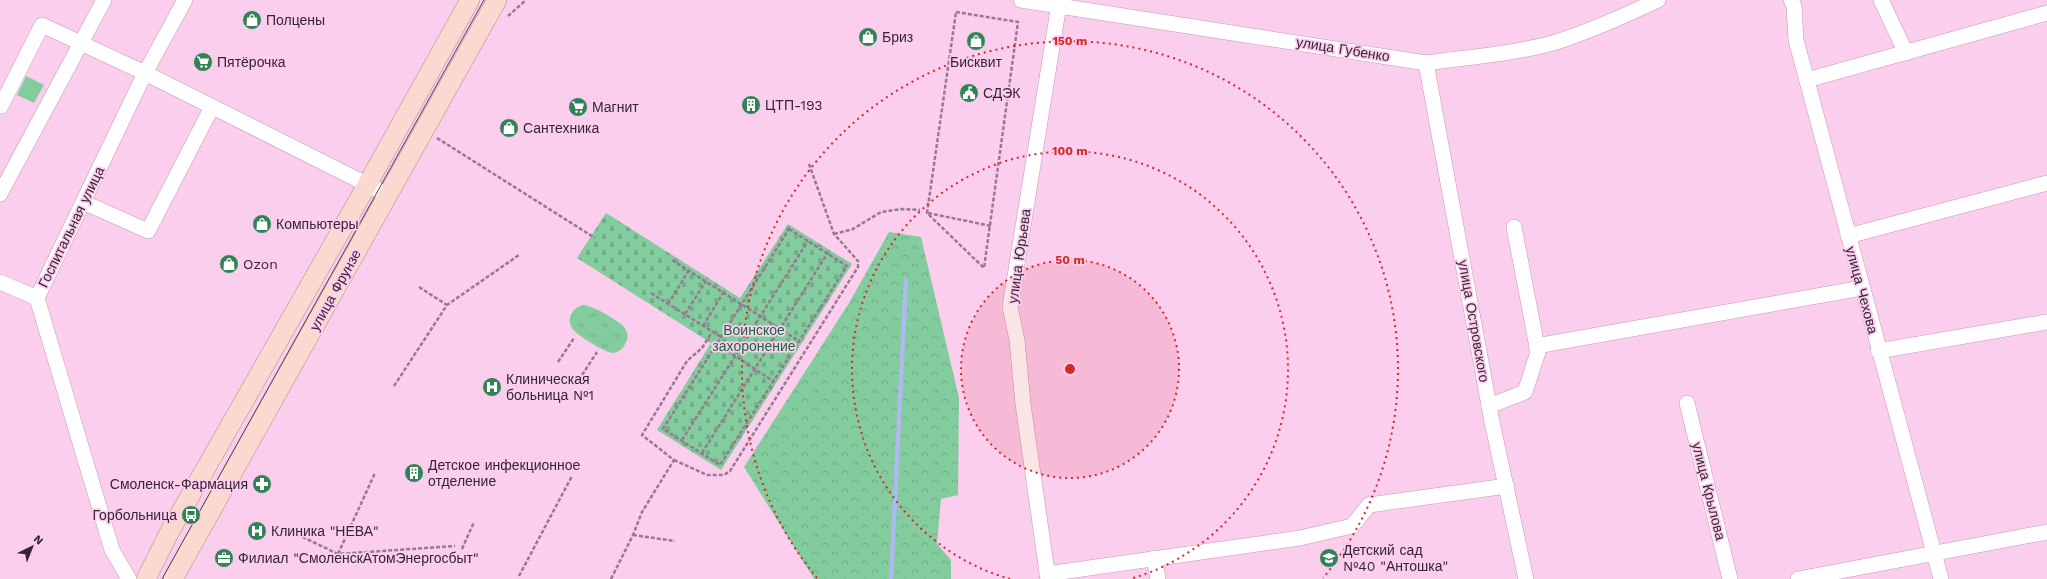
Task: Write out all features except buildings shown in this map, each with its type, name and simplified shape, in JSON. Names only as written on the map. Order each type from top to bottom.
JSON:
[{"type":"main road","name":"улица Фрунзе","points":[[146,579],[170,531],[367,185],[470,0]]},
{"type":"main road","name":"улица Фрунзе","points":[[173,579],[497,0]]},
{"type":"street","points":[[0,194],[104,0]]},
{"type":"street","name":"Госпитальная улица","points":[[129,579],[112,550],[37,298],[145,73],[185,0]]},
{"type":"street","name":"улица Губенко","points":[[1021,0],[1059,4],[1426,62],[1491,55],[1553,43],[1616,19],[1658,0]]},
{"type":"street","name":"улица Чехова","points":[[1791,0],[1794,6],[1796,40],[1806,80],[1878,351],[1941,579]]},
{"type":"street","points":[[1881,0],[1906,53]]},
{"type":"street","name":"улица Юрьева","points":[[1048,576],[1023,404],[1017,340],[1010,307],[1059,4]]},
{"type":"street","points":[[1806,80],[2047,13]]},
{"type":"street","points":[[1,106],[42,25],[145,73],[388,195]]},
{"type":"street","name":"улица Островского","points":[[1426,62],[1489,406],[1526,579]]},
{"type":"street","points":[[83,202],[148,231],[212,107]]},
{"type":"street","points":[[1848,236],[2047,183]]},
{"type":"street","points":[[1489,406],[1525,392],[1538,352],[1514,227]]},
{"type":"street","points":[[0,282],[37,298]]},
{"type":"street","points":[[1536,346],[1862,288]]},
{"type":"street","points":[[1878,351],[2047,322]]},
{"type":"street","name":"улица Крылова","points":[[1687,403],[1730,579]]},
{"type":"street","points":[[1048,576],[1154,558],[1300,538],[1352,526],[1369,505],[1507,486]]},
{"type":"street","points":[[1798,579],[2047,532]]},
{"type":"street","points":[[1154,558],[1158,579]]},
{"type":"path","points":[[956,12],[1018,22],[984,268],[927,213],[956,12]]},
{"type":"path","points":[[433,136],[595,238]]},
{"type":"path","points":[[712,332],[702,348],[687,362],[642,435],[674,460],[708,475],[724,475],[730,471],[858,267],[858,261],[834,234],[809,164]]},
{"type":"path","points":[[834,234],[853,229],[881,212],[902,208],[920,210]]},
{"type":"path","points":[[927,213],[991,226]]},
{"type":"path","points":[[789,229],[808,241],[847,266],[720,465],[663,429],[789,229]]},
{"type":"path","points":[[682,440],[808,241]]},
{"type":"path","points":[[702,453],[827,253]]},
{"type":"path","points":[[394,386],[447,305],[519,255]]},
{"type":"path","points":[[672,260],[799,341]]},
{"type":"path","points":[[668,304],[689,270]]},
{"type":"path","points":[[685,314],[706,281]]},
{"type":"path","points":[[419,287],[447,305]]},
{"type":"path","points":[[651,293],[721,337]]},
{"type":"path","points":[[702,326],[724,293]]},
{"type":"path","points":[[729,324],[735,328]]},
{"type":"path","points":[[742,332],[748,336]]},
{"type":"path","points":[[558,362],[574,338]]},
{"type":"path","points":[[717,344],[773,381]]},
{"type":"path","points":[[582,375],[597,352]]},
{"type":"path","points":[[611,579],[633,535],[642,512],[674,460]]},
{"type":"path","points":[[338,554],[374,473]]},
{"type":"path","points":[[519,576],[572,476]]},
{"type":"path","points":[[462,549],[474,522]]},
{"type":"path","points":[[286,529],[338,554],[455,546]]},
{"type":"path","points":[[633,535],[675,541]]},
{"type":"green space","points":[[26,76],[44,85],[34,103],[17,95]]},
{"type":"green space","name":"Воинское захоронение","points":[[606,213],[740,298],[788,224],[852,264],[721,470],[657,430],[711,343],[577,258]]},
{"type":"green space","points":[[889,232],[921,237],[959,398],[958,495],[941,499],[937,544],[951,560],[951,579],[814,579],[744,467],[849,303]]},
{"type":"green space","points":[[584,305],[605,314],[624,327],[627,333],[627,338],[624,346],[620,350],[613,353],[604,350],[585,339],[572,328],[570,320],[573,311]]},
{"type":"waterway","points":[[891,579],[906,280]]},
{"type":"tram line","points":[[162,579],[484,0]]},
{"type":"place","name":"Полцены","points":[[252,20]]},
{"type":"place","name":"Бриз","points":[[868,37]]},
{"type":"place","name":"Бисквит","points":[[976,41]]},
{"type":"place","name":"Пятёрочка","points":[[203,62]]},
{"type":"place","name":"СДЭК","points":[[969,93]]},
{"type":"place","name":"ЦТП-193","points":[[751,105]]},
{"type":"place","name":"Магнит","points":[[578,107]]},
{"type":"place","name":"Сантехника","points":[[509,128]]},
{"type":"place","name":"Компьютеры","points":[[262,224]]},
{"type":"place","name":"Ozon","points":[[229,264]]},
{"type":"place","name":"Клиническая больница №1","points":[[492,387]]},
{"type":"place","name":"Детское инфекционное отделение","points":[[414,473]]},
{"type":"place","name":"Смоленск-Фармация","points":[[262,484]]},
{"type":"place","name":"Горбольница","points":[[191,515]]},
{"type":"place","name":"Клиника \"НЕВА\"","points":[[257,531]]},
{"type":"place","name":"Филиал \"СмоленскАтомЭнергосбыт\"","points":[[224,558]]},
{"type":"place","name":"Детский сад №40 \"Антошка\"","points":[[1329,558]]}]
